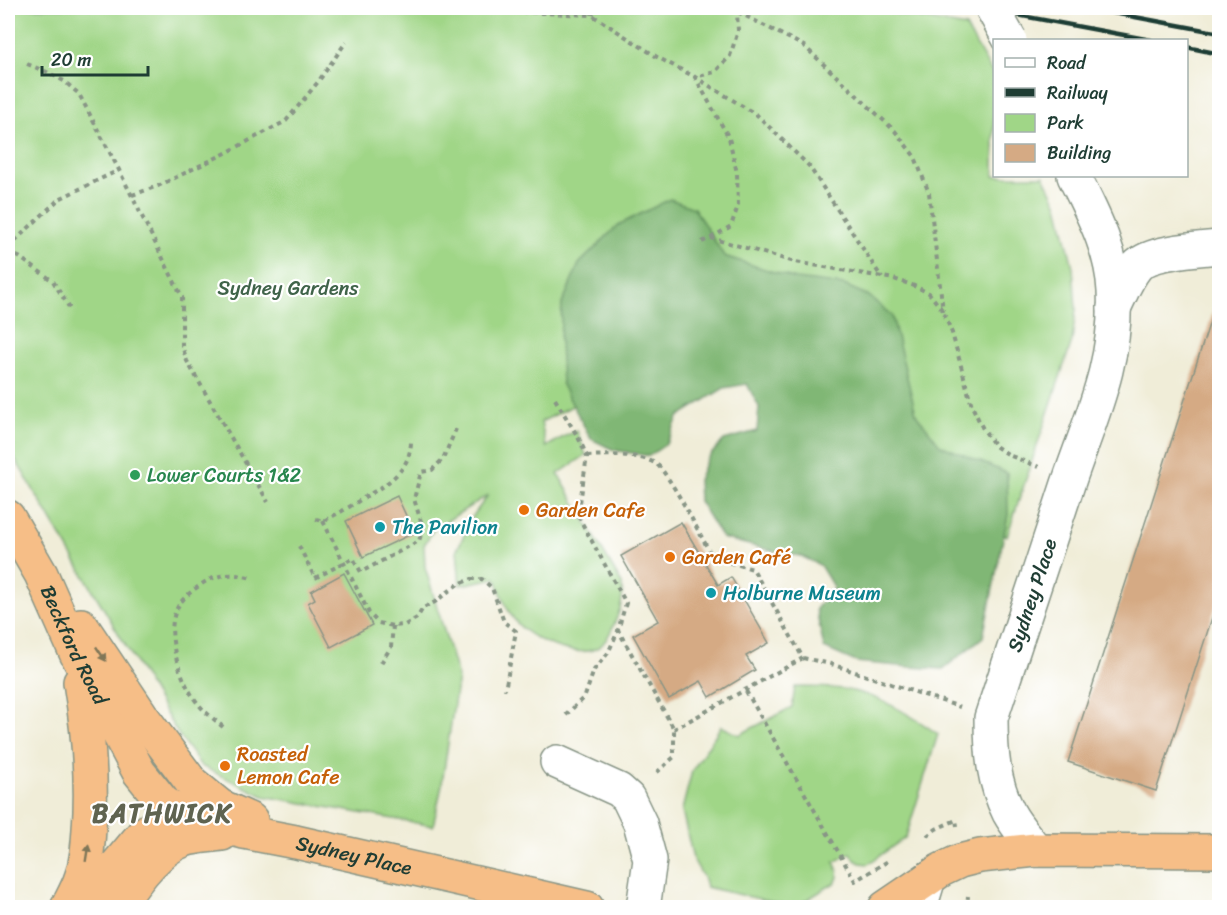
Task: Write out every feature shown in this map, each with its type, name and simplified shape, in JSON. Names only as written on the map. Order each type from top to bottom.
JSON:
[{"type":"highway","name":"Beckford Road","points":[[8,517],[41,574],[76,653],[139,772]]},
{"type":"highway","points":[[41,574],[90,637],[144,719],[192,783],[220,806],[296,842]]},
{"type":"highway","points":[[67,908],[81,879],[87,851],[91,807],[87,720],[76,653]]},
{"type":"highway","points":[[123,898],[138,864],[142,835],[143,808],[139,772]]},
{"type":"highway","name":"Sydney Place","points":[[139,772],[163,802],[184,816],[244,832],[587,908]]},
{"type":"highway","points":[[84,908],[142,835],[152,828],[184,816],[220,806]]},
{"type":"highway","points":[[123,898],[162,852],[183,840],[244,832]]},
{"type":"highway","points":[[885,908],[925,893],[960,861],[980,855],[1036,850],[1220,851]]},
{"type":"street","points":[[992,8],[1009,39]]},
{"type":"street","name":"Sydney Place","points":[[1036,850],[1010,814],[998,787],[991,752],[991,718],[1104,383],[1113,335],[1114,292],[1111,264],[1102,234],[1074,177]]},
{"type":"street","points":[[1114,310],[1138,265],[1155,255],[1220,247]]},
{"type":"street","points":[[557,762],[619,790],[628,798],[640,823],[650,860],[643,908]]},
{"type":"path","points":[[592,15],[594,8]]},
{"type":"path","points":[[730,8],[804,46],[895,131],[915,157],[929,193],[943,311],[955,343],[972,406],[982,427],[995,446],[1011,456],[1032,465],[1071,476]]},
{"type":"path","points":[[468,10],[592,15],[657,57],[757,115],[809,166],[882,278]]},
{"type":"path","points":[[695,77],[715,72],[730,56],[738,31],[737,11]]},
{"type":"path","points":[[132,195],[158,186],[286,121],[318,82],[346,42]]},
{"type":"path","points":[[27,64],[64,81],[79,94],[182,297],[182,346],[187,361],[268,502]]},
{"type":"path","points":[[695,77],[729,138],[737,173],[738,206],[731,226],[702,242]]},
{"type":"path","points":[[8,247],[59,199],[119,170]]},
{"type":"path","points":[[711,238],[795,262],[912,285],[929,293],[943,311]]},
{"type":"path","points":[[8,252],[53,281],[72,312]]},
{"type":"path","points":[[555,399],[587,456],[578,516],[626,603],[608,653],[594,670],[585,696],[566,715]]},
{"type":"path","points":[[299,546],[315,578],[353,558],[361,572],[419,541],[423,528],[414,499],[421,472],[432,470],[443,459],[456,429]]},
{"type":"path","points":[[316,519],[323,521],[339,513],[390,482],[401,471],[411,454],[411,442]]},
{"type":"path","points":[[587,456],[627,455],[658,464],[682,501],[713,558],[753,569],[803,658]]},
{"type":"path","points":[[323,521],[369,614],[378,623],[393,626],[405,625],[417,618],[423,608],[458,585],[472,579],[482,579],[492,588],[504,622],[516,631],[505,690]]},
{"type":"path","points":[[223,727],[196,701],[184,678],[175,653],[173,636],[175,614],[184,597],[214,577],[230,574],[251,578]]},
{"type":"path","points":[[381,663],[392,647],[393,626]]},
{"type":"path","points":[[618,630],[674,729],[674,757],[628,798]]},
{"type":"path","points":[[674,729],[803,658],[831,664],[991,718]]},
{"type":"path","points":[[746,691],[855,881],[891,859]]},
{"type":"path","points":[[918,842],[936,829],[956,820],[960,861],[968,897],[967,908]]},
{"type":"green space","name":"Sydney Gardens","points":[[8,8],[867,8],[966,27],[993,74],[993,177],[1044,177],[1058,205],[1073,267],[1076,309],[1072,341],[1007,536],[929,492],[813,335],[586,399],[541,422],[546,447],[577,431],[586,455],[558,474],[622,584],[619,610],[614,625],[599,647],[590,650],[568,650],[544,642],[525,630],[510,614],[496,578],[460,585],[457,550],[473,516],[488,495],[434,529],[424,545],[425,567],[458,677],[441,790],[433,826],[263,796],[201,766],[178,734],[8,447]]},
{"type":"green space","points":[[670,199],[694,208],[724,256],[796,279],[844,285],[869,296],[892,316],[916,414],[940,445],[1007,473],[1008,515],[983,637],[943,669],[856,662],[824,648],[816,609],[834,588],[820,565],[801,556],[722,538],[699,501],[698,480],[707,459],[724,440],[757,431],[759,407],[747,384],[724,388],[679,416],[666,444],[649,456],[614,450],[591,439],[562,385],[560,340],[562,304],[579,264],[618,225]]},
{"type":"green space","points":[[795,687],[836,688],[868,695],[904,712],[938,734],[906,837],[868,864],[855,860],[851,853],[834,862],[838,872],[836,882],[795,907],[706,887],[693,859],[682,810],[692,771],[721,726],[739,735],[792,707]]},
{"type":"building","points":[[1214,309],[1220,310],[1220,593],[1156,791],[1068,762]]},
{"type":"building","name":"The Pavilion","points":[[397,496],[414,533],[363,557],[346,521]]},
{"type":"building","points":[[681,522],[718,585],[731,577],[769,643],[746,656],[755,670],[710,697],[701,681],[669,699],[633,635],[658,621],[621,556]]},
{"type":"building","points":[[344,573],[372,625],[331,647],[308,603],[315,599],[311,591]]},
{"type":"railway","points":[[979,8],[1146,39]]},
{"type":"railway","points":[[1087,8],[1220,33]]},
{"type":"railway","points":[[1188,47],[1220,54]]},
{"type":"place","name":"Lower Courts 1&2","points":[[135,475]]},
{"type":"place","name":"Garden Cafe","points":[[524,510]]},
{"type":"place","name":"The Pavilion","points":[[380,527]]},
{"type":"place","name":"Garden Café","points":[[670,557]]},
{"type":"place","name":"Holburne Museum","points":[[711,593]]},
{"type":"place","name":"Roasted Lemon Cafe","points":[[225,766]]},
{"type":"district","name":"BATHWICK","points":[[162,813]]}]
